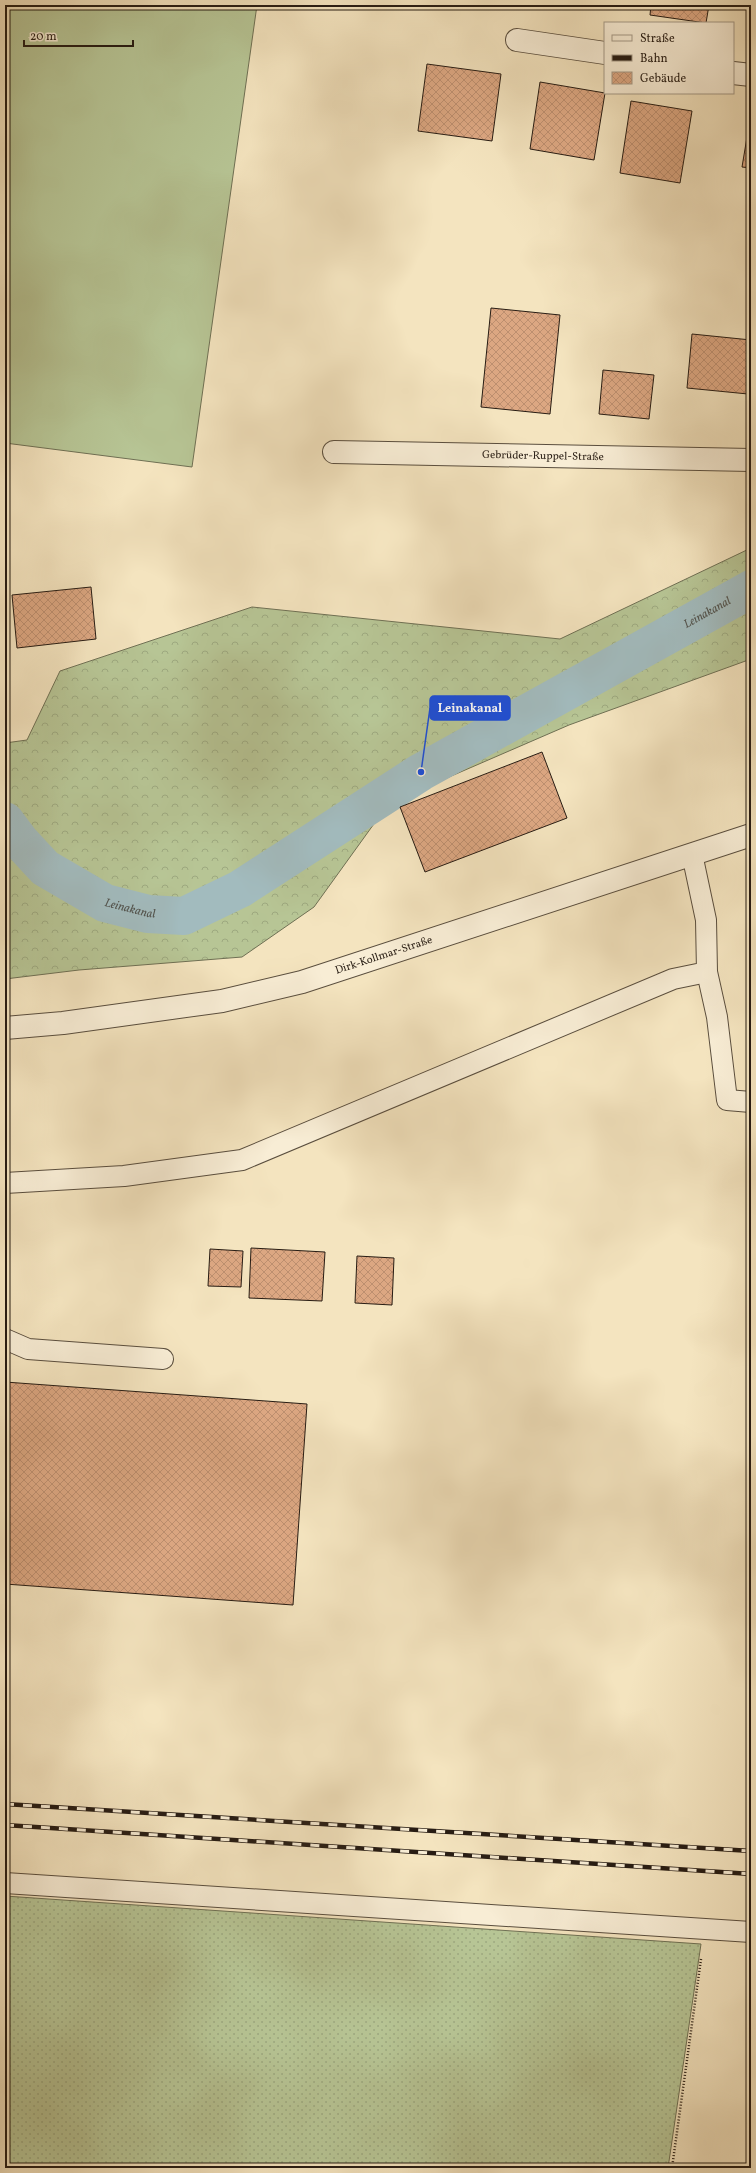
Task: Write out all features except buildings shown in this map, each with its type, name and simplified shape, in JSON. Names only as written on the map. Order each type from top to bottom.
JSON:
[{"type":"street","points":[[517,40],[604,53]]},
{"type":"street","points":[[734,73],[751,75]]},
{"type":"street","name":"Gebrüder-Ruppel-Straße","points":[[334,452],[751,460]]},
{"type":"street","name":"Dirk-Kollmar-Straße","points":[[5,1028],[62,1023],[222,1001],[302,982],[751,835]]},
{"type":"lane","points":[[692,854],[706,920],[708,972],[718,1017],[727,1100],[751,1102]]},
{"type":"lane","points":[[5,1183],[124,1176],[242,1160],[673,979],[708,972]]},
{"type":"lane","points":[[5,1339],[28,1348],[163,1359]]},
{"type":"lane","points":[[5,1883],[751,1932]]},
{"type":"path","points":[[672,2168],[705,1929]]},
{"type":"green space","points":[[5,5],[257,5],[192,467],[5,443]]},
{"type":"green space","points":[[751,548],[751,659],[569,725],[389,803],[314,907],[242,957],[79,970],[5,979],[5,743],[27,740],[60,671],[252,607],[560,639]]},
{"type":"green space","points":[[5,1896],[701,1944],[668,2168],[5,2168]]},
{"type":"waterway","name":"Leinakanal","points":[[5,821],[20,841],[45,868],[105,903],[148,914],[184,916],[240,889],[421,772],[751,589]]},
{"type":"railway","points":[[5,1804],[751,1851]]},
{"type":"railway","points":[[5,1825],[751,1874]]},
{"type":"place","name":"Leinakanal","points":[[421,772]]}]
